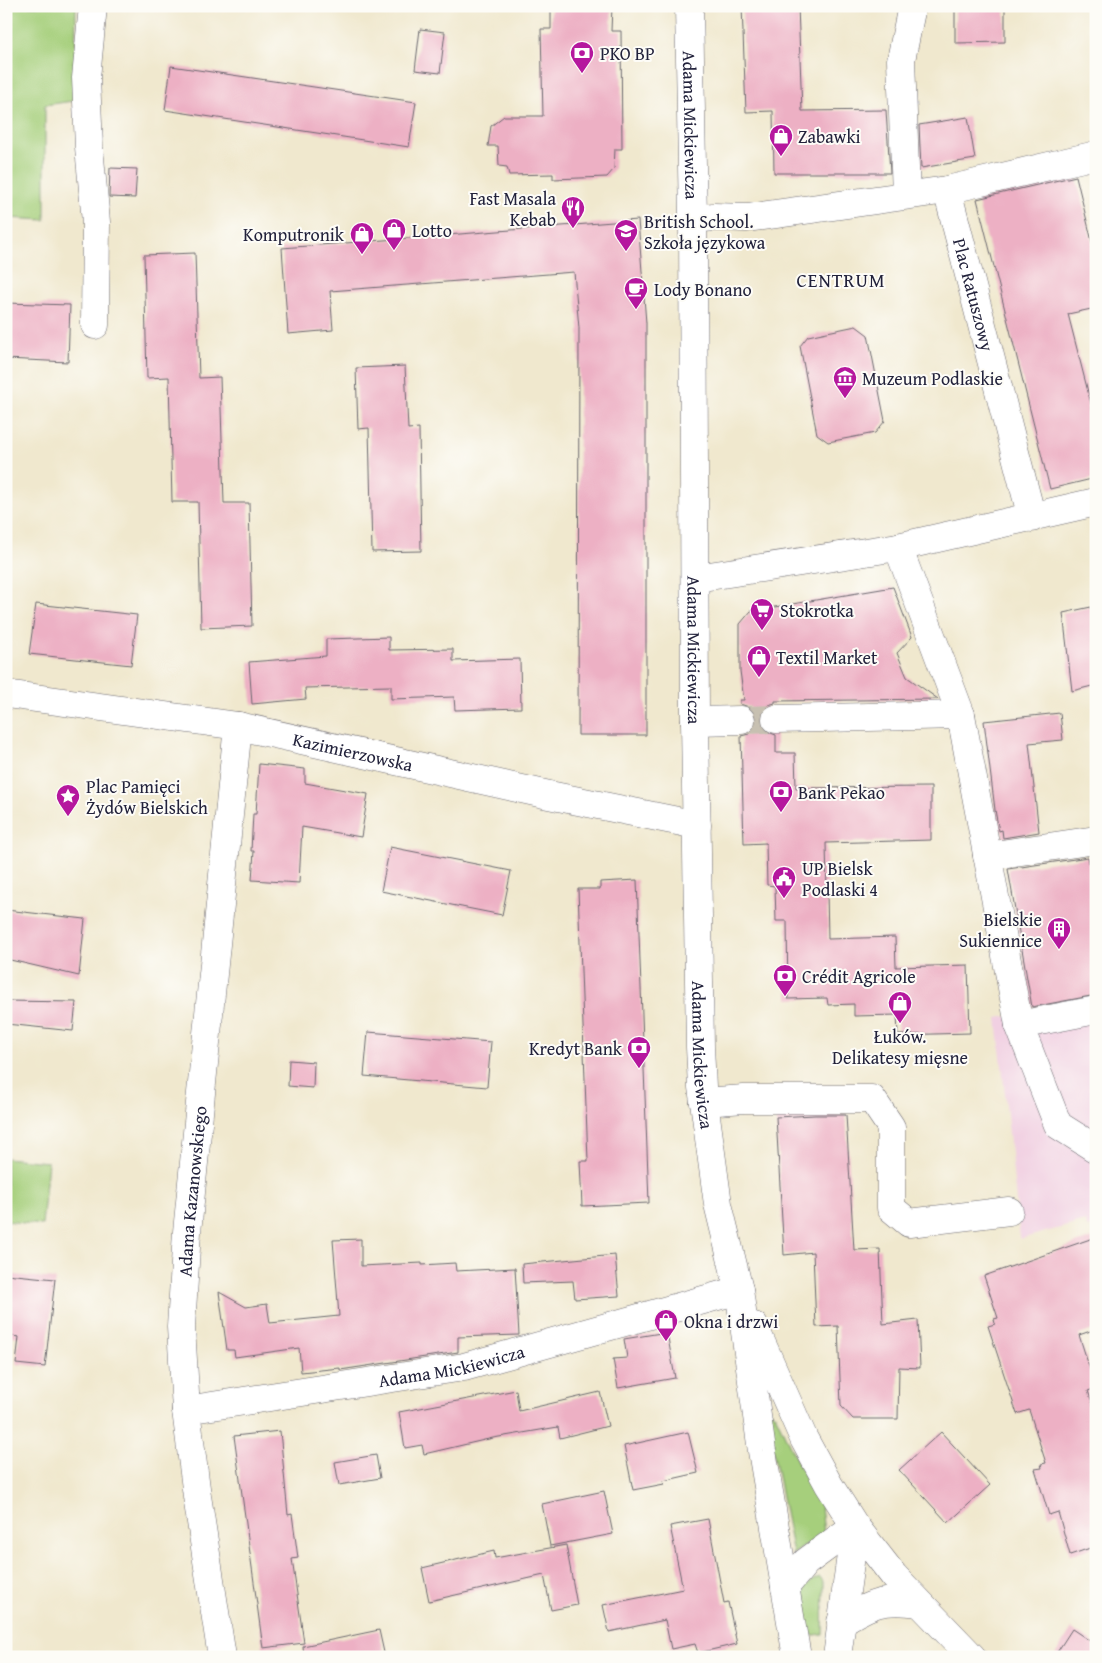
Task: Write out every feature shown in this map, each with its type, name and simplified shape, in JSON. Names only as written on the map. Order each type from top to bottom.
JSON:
[{"type":"street","points":[[93,6],[86,78],[89,147],[96,222],[95,325]]},
{"type":"street","name":"Adama Mickiewicza","points":[[689,6],[694,219],[696,720],[700,1047],[704,1102],[718,1204],[739,1290],[762,1451],[797,1657]]},
{"type":"street","points":[[906,195],[901,60],[912,6]]},
{"type":"street","points":[[694,219],[714,217],[747,218],[947,190],[1096,156]]},
{"type":"street","name":"Plac Ratuszowy","points":[[947,190],[1032,518]]},
{"type":"street","points":[[696,578],[898,547],[1096,502]]},
{"type":"street","points":[[898,547],[961,715],[1018,1025],[1058,1125],[1096,1148]]},
{"type":"street","name":"Kazimierzowska","points":[[6,694],[238,726],[549,795],[697,825]]},
{"type":"street","points":[[776,719],[961,715]]},
{"type":"street","points":[[696,720],[741,720]]},
{"type":"street","name":"Adama Kazanowskiego","points":[[222,1657],[197,1496],[186,1410],[181,1327],[187,1232],[238,726]]},
{"type":"street","points":[[987,856],[1096,840]]},
{"type":"street","points":[[1018,1025],[1096,1010]]},
{"type":"street","points":[[704,1102],[744,1099],[872,1098],[891,1127],[891,1208],[909,1223],[1009,1211]]},
{"type":"street","name":"Adama Mickiewicza","points":[[186,1410],[464,1367],[739,1290]]},
{"type":"street","name":"Adama Mickiewicza","points":[[739,1290],[804,1439],[854,1526],[919,1603],[972,1657]]},
{"type":"street","points":[[785,1587],[806,1562],[854,1526]]},
{"type":"street","points":[[837,1657],[854,1526]]},
{"type":"street","points":[[841,1622],[863,1608],[882,1602],[902,1601],[919,1603]]},
{"type":"shaded area","points":[[1096,1000],[1096,1226],[1087,1228],[1086,1221],[1020,1239],[997,1018]]},
{"type":"green space","points":[[6,6],[76,6],[75,89],[73,101],[45,105],[45,220],[6,218]]},
{"type":"green space","points":[[6,1158],[48,1162],[42,1225],[6,1221]]},
{"type":"green space","points":[[771,1411],[775,1414],[821,1507],[824,1533],[793,1554],[766,1414]]},
{"type":"green space","points":[[820,1577],[824,1583],[823,1634],[806,1636],[802,1611],[803,1594],[806,1587],[812,1581]]},
{"type":"building","name":"PKO BP","points":[[551,6],[612,6],[611,31],[621,31],[622,149],[615,149],[614,169],[607,177],[553,179],[553,174],[509,175],[507,167],[499,166],[498,146],[488,146],[491,126],[504,116],[543,116],[541,29],[551,29]]},
{"type":"building","points":[[742,6],[798,6],[802,111],[886,110],[890,173],[774,173],[773,111],[746,112]]},
{"type":"building","points":[[955,6],[1005,6],[1005,42],[955,43]]},
{"type":"building","points":[[420,29],[445,32],[440,73],[415,70]]},
{"type":"building","points":[[171,66],[416,102],[409,147],[165,110]]},
{"type":"building","points":[[968,117],[975,159],[921,168],[919,125]]},
{"type":"building","points":[[110,168],[137,169],[135,198],[109,197]]},
{"type":"building","points":[[1076,176],[1096,258],[1096,308],[1068,314],[1096,423],[1096,478],[1050,489],[977,199]]},
{"type":"building","points":[[638,220],[646,323],[646,735],[578,735],[579,328],[574,272],[330,291],[333,330],[288,334],[282,248]]},
{"type":"building","points":[[195,253],[199,378],[220,377],[224,503],[249,503],[252,626],[201,628],[198,502],[172,502],[169,377],[147,378],[144,255]]},
{"type":"building","points":[[6,303],[70,305],[68,362],[6,359]]},
{"type":"building","name":"Muzeum Podlaskie","points":[[856,326],[868,335],[885,421],[875,433],[828,442],[817,434],[800,346],[808,336]]},
{"type":"building","points":[[405,366],[408,429],[419,428],[421,551],[372,552],[369,428],[358,429],[356,368]]},
{"type":"building","points":[[893,587],[912,637],[897,653],[907,677],[938,699],[775,701],[775,703],[768,705],[763,711],[760,720],[762,727],[776,735],[776,753],[795,753],[796,788],[931,787],[931,840],[826,843],[828,939],[895,937],[896,967],[968,965],[970,1033],[898,1035],[897,1015],[854,1016],[854,1004],[828,1005],[827,998],[788,999],[787,921],[776,921],[775,886],[767,885],[766,843],[744,844],[741,736],[749,734],[754,728],[757,719],[749,707],[740,704],[740,700],[744,700],[740,671],[740,624],[751,611]]},
{"type":"building","points":[[36,604],[137,615],[131,665],[29,654]]},
{"type":"building","points":[[1091,607],[1096,630],[1096,685],[1072,691],[1063,613]]},
{"type":"building","points":[[389,637],[389,650],[453,649],[453,661],[520,659],[521,708],[455,710],[454,697],[391,699],[391,686],[305,688],[306,699],[252,704],[249,662],[326,656],[326,639]]},
{"type":"building","points":[[1060,713],[1063,740],[1029,743],[1039,832],[1003,838],[1002,830],[999,831],[995,810],[984,721]]},
{"type":"building","points":[[259,764],[305,769],[305,783],[368,794],[361,837],[302,827],[299,883],[252,880],[254,851],[251,851],[253,814],[256,814]]},
{"type":"building","points":[[390,847],[511,871],[502,915],[381,891]]},
{"type":"building","name":"Bielskie Sukiennice","points":[[1088,857],[1096,900],[1096,995],[1032,1007],[1008,869]]},
{"type":"building","points":[[637,880],[649,1203],[582,1206],[580,1161],[588,1161],[578,889],[600,889],[600,882]]},
{"type":"building","points":[[6,910],[85,919],[79,976],[6,959]]},
{"type":"building","points":[[6,1001],[76,1002],[73,1031],[6,1024]]},
{"type":"building","points":[[368,1032],[491,1042],[487,1087],[364,1076]]},
{"type":"building","points":[[289,1060],[314,1062],[313,1088],[288,1086]]},
{"type":"building","points":[[846,1115],[854,1250],[880,1249],[883,1324],[918,1320],[920,1368],[899,1367],[898,1419],[853,1419],[841,1406],[838,1326],[816,1327],[813,1252],[784,1255],[776,1117]]},
{"type":"building","points":[[1096,1237],[1096,1329],[1079,1335],[1096,1388],[1088,1391],[1096,1413],[1096,1546],[1070,1555],[1058,1512],[1049,1515],[1035,1469],[1042,1468],[1041,1464],[1046,1463],[1029,1410],[1017,1414],[988,1326],[995,1324],[994,1319],[998,1318],[984,1276]]},
{"type":"building","points":[[361,1239],[361,1266],[455,1263],[456,1271],[515,1268],[519,1335],[458,1337],[458,1352],[340,1370],[340,1368],[301,1372],[299,1348],[235,1357],[234,1350],[227,1350],[219,1292],[246,1307],[267,1304],[270,1323],[339,1316],[333,1240]]},
{"type":"building","points":[[615,1255],[619,1296],[575,1299],[573,1281],[523,1283],[522,1264]]},
{"type":"building","points":[[6,1274],[55,1279],[45,1367],[16,1364],[19,1337],[6,1335]]},
{"type":"building","points":[[667,1332],[675,1378],[618,1388],[613,1359],[627,1358],[624,1339]]},
{"type":"building","points":[[516,1390],[519,1411],[600,1392],[608,1426],[560,1438],[558,1427],[493,1438],[424,1454],[422,1445],[405,1448],[399,1412]]},
{"type":"building","points":[[280,1431],[288,1515],[292,1514],[298,1558],[292,1559],[304,1643],[263,1648],[234,1436]]},
{"type":"building","points":[[688,1432],[698,1473],[663,1481],[664,1484],[633,1490],[624,1446]]},
{"type":"building","points":[[941,1432],[990,1485],[948,1523],[899,1470]]},
{"type":"building","points":[[376,1455],[380,1478],[339,1485],[335,1462]]},
{"type":"building","points":[[604,1491],[613,1534],[550,1546],[542,1504]]},
{"type":"building","points":[[708,1519],[724,1603],[728,1602],[737,1644],[698,1653],[695,1644],[671,1649],[665,1620],[609,1632],[603,1605],[683,1589],[670,1526]]},
{"type":"building","points":[[566,1545],[577,1605],[551,1610],[544,1575],[429,1601],[422,1568],[494,1551],[495,1558]]},
{"type":"building","points":[[1072,1629],[1096,1645],[1096,1657],[1054,1657]]},
{"type":"building","points":[[379,1630],[385,1657],[304,1657],[303,1646]]},
{"type":"tunnel","points":[[741,720],[776,719]]},
{"type":"place","name":"PKO BP","points":[[582,74]]},
{"type":"place","name":"Zabawki","points":[[781,157]]},
{"type":"place","name":"Fast Masala Kebab","points":[[573,229]]},
{"type":"place","name":"Lotto","points":[[394,251]]},
{"type":"place","name":"British School. Szkoła językowa","points":[[626,252]]},
{"type":"place","name":"Komputronik","points":[[362,255]]},
{"type":"place","name":"Lody Bonano","points":[[636,310]]},
{"type":"place","name":"Muzeum Podlaskie","points":[[845,399]]},
{"type":"place","name":"Stokrotka","points":[[762,631]]},
{"type":"place","name":"Textil Market","points":[[759,678]]},
{"type":"place","name":"Bank Pekao","points":[[781,813]]},
{"type":"place","name":"Plac Pamięci Żydów Bielskich","points":[[68,817]]},
{"type":"place","name":"UP Bielsk Podlaski 4","points":[[784,899]]},
{"type":"place","name":"Bielskie Sukiennice","points":[[1059,950]]},
{"type":"place","name":"Crédit Agricole","points":[[785,997]]},
{"type":"place","name":"Łuków. Delikatesy mięsne","points":[[900,1024]]},
{"type":"place","name":"Kredyt Bank","points":[[639,1069]]},
{"type":"place","name":"Okna i drzwi","points":[[666,1342]]},
{"type":"district","name":"CENTRUM","points":[[841,280]]}]
